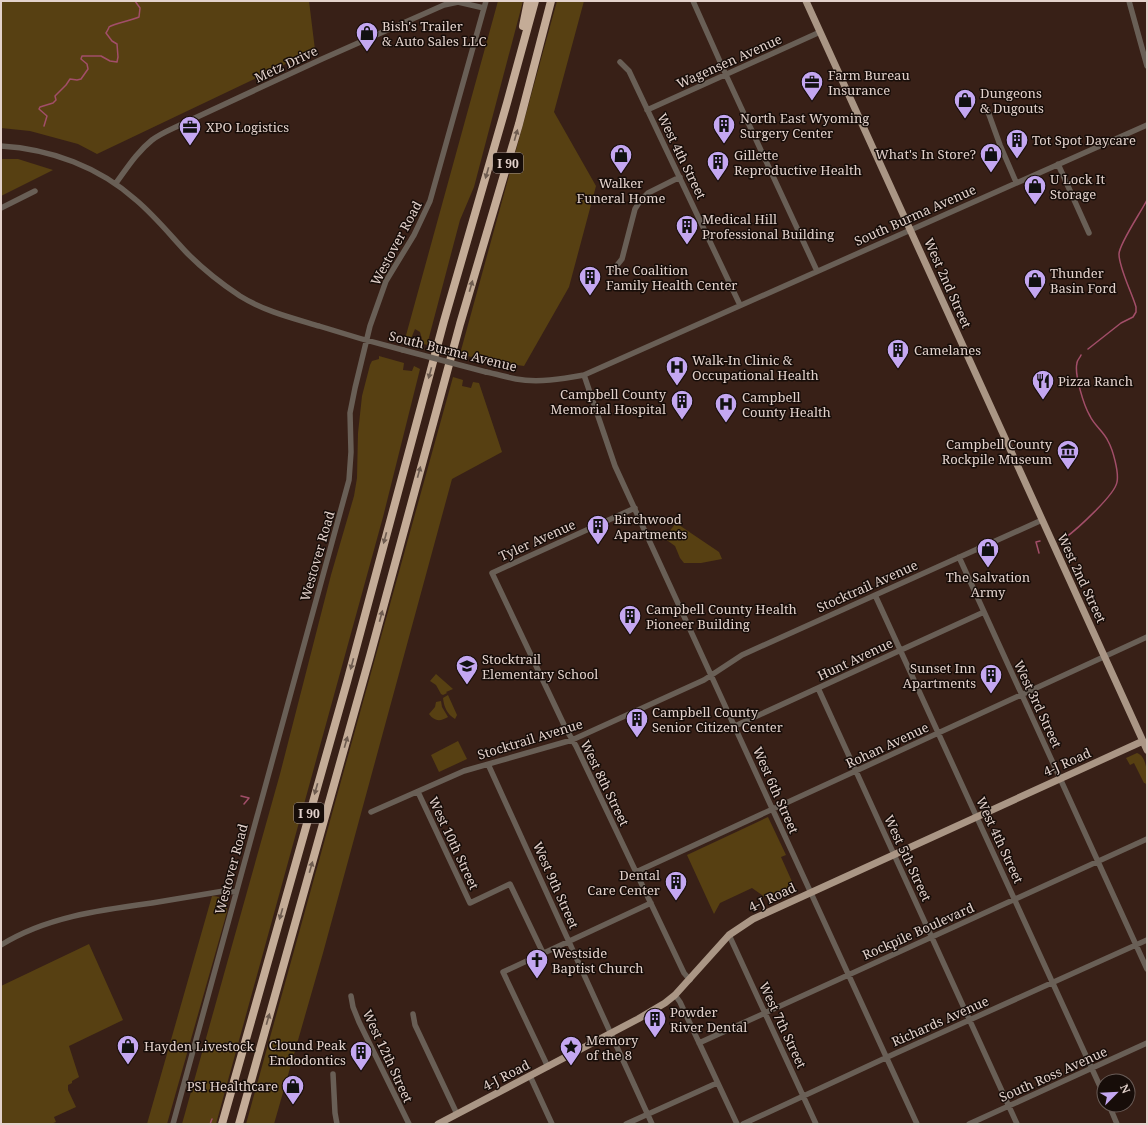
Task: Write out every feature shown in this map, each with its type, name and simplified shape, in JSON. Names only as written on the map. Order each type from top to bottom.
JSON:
[{"type":"highway","name":"I 90","points":[[507,103],[528,1]]},
{"type":"highway","name":"I 90","points":[[222,1124],[347,682],[444,321],[535,1]]},
{"type":"highway","name":"I 90","points":[[239,1124],[370,656],[460,324],[520,124],[551,1]]},
{"type":"main road","name":"West 2nd Street","points":[[806,1],[1042,520],[1145,739],[1147,750]]},
{"type":"main road","name":"4-J Road","points":[[438,1124],[449,1121],[457,1114],[649,1013],[675,995],[729,935],[753,919],[1145,739]]},
{"type":"street","name":"Westover Road","points":[[173,1124],[349,480],[350,413],[366,340],[386,281],[414,235],[430,201],[486,1]]},
{"type":"street","points":[[693,1],[817,271]]},
{"type":"street","points":[[1129,1],[1147,66]]},
{"type":"street","name":"Metz Drive","points":[[116,183],[139,153],[151,141],[194,118],[444,5],[458,2],[484,8]]},
{"type":"street","name":"Wagensen Avenue","points":[[647,110],[820,32]]},
{"type":"street","name":"West 4th Street","points":[[620,62],[629,71],[740,304]]},
{"type":"street","points":[[987,109],[1000,145],[1016,182]]},
{"type":"street","name":"South Burma Avenue","points":[[1,146],[47,153],[68,159],[89,168],[116,183],[137,200],[189,255],[214,277],[239,295],[265,309],[290,318],[366,340],[486,372],[517,379],[540,380],[563,379],[584,375],[740,304],[1147,125]]},
{"type":"street","points":[[1058,164],[1090,233]]},
{"type":"street","points":[[614,270],[622,259],[635,209],[640,201],[648,193],[680,177]]},
{"type":"street","points":[[1,208],[35,191]]},
{"type":"street","name":"West 6th Street","points":[[584,375],[615,466],[848,975],[918,1124]]},
{"type":"street","name":"Tyler Avenue","points":[[492,573],[635,508]]},
{"type":"street","name":"Stocktrail Avenue","points":[[370,812],[464,771],[572,740],[704,680],[742,654],[1042,520]]},
{"type":"street","name":"West 3rd Street","points":[[959,557],[1147,969]]},
{"type":"street","name":"West 8th Street","points":[[492,573],[684,972],[690,980]]},
{"type":"street","name":"West 4th Street","points":[[875,595],[1096,1077]]},
{"type":"street","name":"Hunt Avenue","points":[[735,726],[984,612]]},
{"type":"street","name":"Rohan Avenue","points":[[636,872],[1147,637]]},
{"type":"street","name":"West 5th Street","points":[[818,688],[1017,1124]]},
{"type":"street","name":"West 9th Street","points":[[488,764],[652,1124]]},
{"type":"street","name":"West 10th Street","points":[[418,792],[470,903],[510,884],[543,953]]},
{"type":"street","name":"Rockpile Boulevard","points":[[699,1043],[1147,839]]},
{"type":"street","points":[[1,945],[28,931],[65,918],[113,908],[224,891],[236,892]]},
{"type":"street","points":[[548,1067],[503,972],[651,904]]},
{"type":"street","name":"West 7th Street","points":[[729,935],[816,1124]]},
{"type":"street","name":"Richards Avenue","points":[[743,1124],[1147,940]]},
{"type":"street","points":[[675,995],[680,1002],[736,1124]]},
{"type":"street","name":"West 12th Street","points":[[351,996],[353,1007],[359,1022],[409,1124]]},
{"type":"street","points":[[413,1014],[415,1025],[457,1114]]},
{"type":"street","name":"South Ross Avenue","points":[[969,1124],[1147,1043]]},
{"type":"street","points":[[332,1074],[337,1124]]},
{"type":"street","points":[[530,1076],[552,1124]]},
{"type":"street","points":[[626,1124],[717,1083]]},
{"type":"street","points":[[1112,1113],[1117,1124]]},
{"type":"shaded area","points":[[1,1],[309,1],[315,50],[97,154],[78,144],[30,131],[1,128]]},
{"type":"shaded area","points":[[498,1],[523,1],[474,187],[460,220],[427,345],[420,343],[422,339],[420,332],[415,329],[410,341],[405,339]]},
{"type":"shaded area","points":[[557,1],[584,1],[554,112],[596,186],[569,287],[524,366],[487,361],[460,354]]},
{"type":"shaded area","points":[[1,159],[18,159],[53,170],[1,196]]},
{"type":"shaded area","points":[[379,356],[404,363],[403,370],[412,371],[414,366],[420,369],[383,517],[216,1124],[182,1124],[280,774],[331,575],[354,496],[357,478],[358,433],[362,396],[370,365],[372,361],[379,359]]},
{"type":"shaded area","points":[[453,377],[463,380],[462,386],[471,388],[473,382],[479,383],[502,452],[452,479],[323,953],[274,1124],[246,1124]]},
{"type":"shaded area","points":[[676,523],[719,552],[722,559],[701,563],[684,563],[675,546],[664,538]]},
{"type":"shaded area","points":[[436,674],[453,689],[443,695],[441,694],[436,685],[430,681]]},
{"type":"shaded area","points":[[448,695],[457,715],[455,719],[448,713],[444,704],[443,698]]},
{"type":"shaded area","points":[[441,701],[442,707],[448,717],[442,720],[437,720],[429,714],[435,707],[436,702]]},
{"type":"shaded area","points":[[458,741],[467,759],[439,772],[431,755]]},
{"type":"shaded area","points":[[1137,753],[1141,755],[1145,763],[1147,772],[1147,786],[1134,763],[1130,765],[1126,758]]},
{"type":"shaded area","points":[[768,817],[786,855],[781,857],[794,886],[766,898],[752,888],[720,903],[714,914],[687,855]]},
{"type":"shaded area","points":[[212,896],[221,898],[227,903],[227,912],[167,1124],[147,1124]]},
{"type":"shaded area","points":[[89,944],[123,1020],[69,1046],[79,1077],[68,1085],[68,1090],[76,1107],[54,1117],[56,1122],[51,1124],[1,1124],[1,986]]},
{"type":"waterway","points":[[44,126],[47,116],[39,109],[40,107],[53,103],[56,100],[55,96],[70,79],[81,79],[88,69],[87,64],[81,59],[82,56],[101,56],[110,61],[117,62],[117,44],[112,41],[106,33],[111,26],[139,17],[140,8],[135,1]]},
{"type":"waterway","points":[[1088,349],[1121,323],[1133,317],[1136,312],[1136,307],[1123,273],[1119,254],[1126,236],[1147,200]]},
{"type":"waterway","points":[[1065,538],[1103,503],[1115,488],[1117,482],[1114,455],[1110,445],[1092,419],[1080,390],[1076,368],[1077,362],[1081,355]]},
{"type":"waterway","points":[[1039,553],[1036,542],[1040,541]]},
{"type":"waterway","points":[[241,796],[249,798],[244,804]]},
{"type":"waterway","points":[[210,1124],[212,1119]]},
{"type":"place","name":"Bish's Trailer & Auto Sales LLC","points":[[367,52]]},
{"type":"place","name":"Farm Bureau Insurance","points":[[812,102]]},
{"type":"place","name":"Dungeons & Dugouts","points":[[965,120]]},
{"type":"place","name":"North East Wyoming Surgery Center","points":[[724,144]]},
{"type":"place","name":"XPO Logistics","points":[[190,146]]},
{"type":"place","name":"Tot Spot Daycare","points":[[1017,160]]},
{"type":"place","name":"Walker Funeral Home","points":[[621,174]]},
{"type":"place","name":"What's In Store?","points":[[991,174]]},
{"type":"place","name":"Gillette Reproductive Health","points":[[718,182]]},
{"type":"place","name":"U Lock It Storage","points":[[1035,206]]},
{"type":"place","name":"Medical Hill Professional Building","points":[[687,246]]},
{"type":"place","name":"The Coalition Family Health Center","points":[[590,296]]},
{"type":"place","name":"Thunder Basin Ford","points":[[1035,300]]},
{"type":"place","name":"Camelanes","points":[[898,370]]},
{"type":"place","name":"Walk-In Clinic & Occupational Health","points":[[677,386]]},
{"type":"place","name":"Pizza Ranch","points":[[1043,400]]},
{"type":"place","name":"Campbell County Memorial Hospital","points":[[682,420]]},
{"type":"place","name":"Campbell County Health","points":[[726,424]]},
{"type":"place","name":"Campbell County Rockpile Museum","points":[[1068,470]]},
{"type":"place","name":"Birchwood Apartments","points":[[598,546]]},
{"type":"place","name":"The Salvation Army","points":[[988,568]]},
{"type":"place","name":"Campbell County Health Pioneer Building","points":[[630,636]]},
{"type":"place","name":"Stocktrail Elementary School","points":[[467,686]]},
{"type":"place","name":"Sunset Inn Apartments","points":[[991,694]]},
{"type":"place","name":"Campbell County Senior Citizen Center","points":[[637,738]]},
{"type":"place","name":"Dental Care Center","points":[[676,902]]},
{"type":"place","name":"Westside Baptist Church","points":[[537,980]]},
{"type":"place","name":"Powder River Dental","points":[[655,1038]]},
{"type":"place","name":"Hayden Livestock","points":[[128,1066]]},
{"type":"place","name":"Memory of the 8","points":[[571,1066]]},
{"type":"place","name":"Clound Peak Endodontics","points":[[361,1072]]},
{"type":"place","name":"PSI Healthcare","points":[[293,1106]]}]
